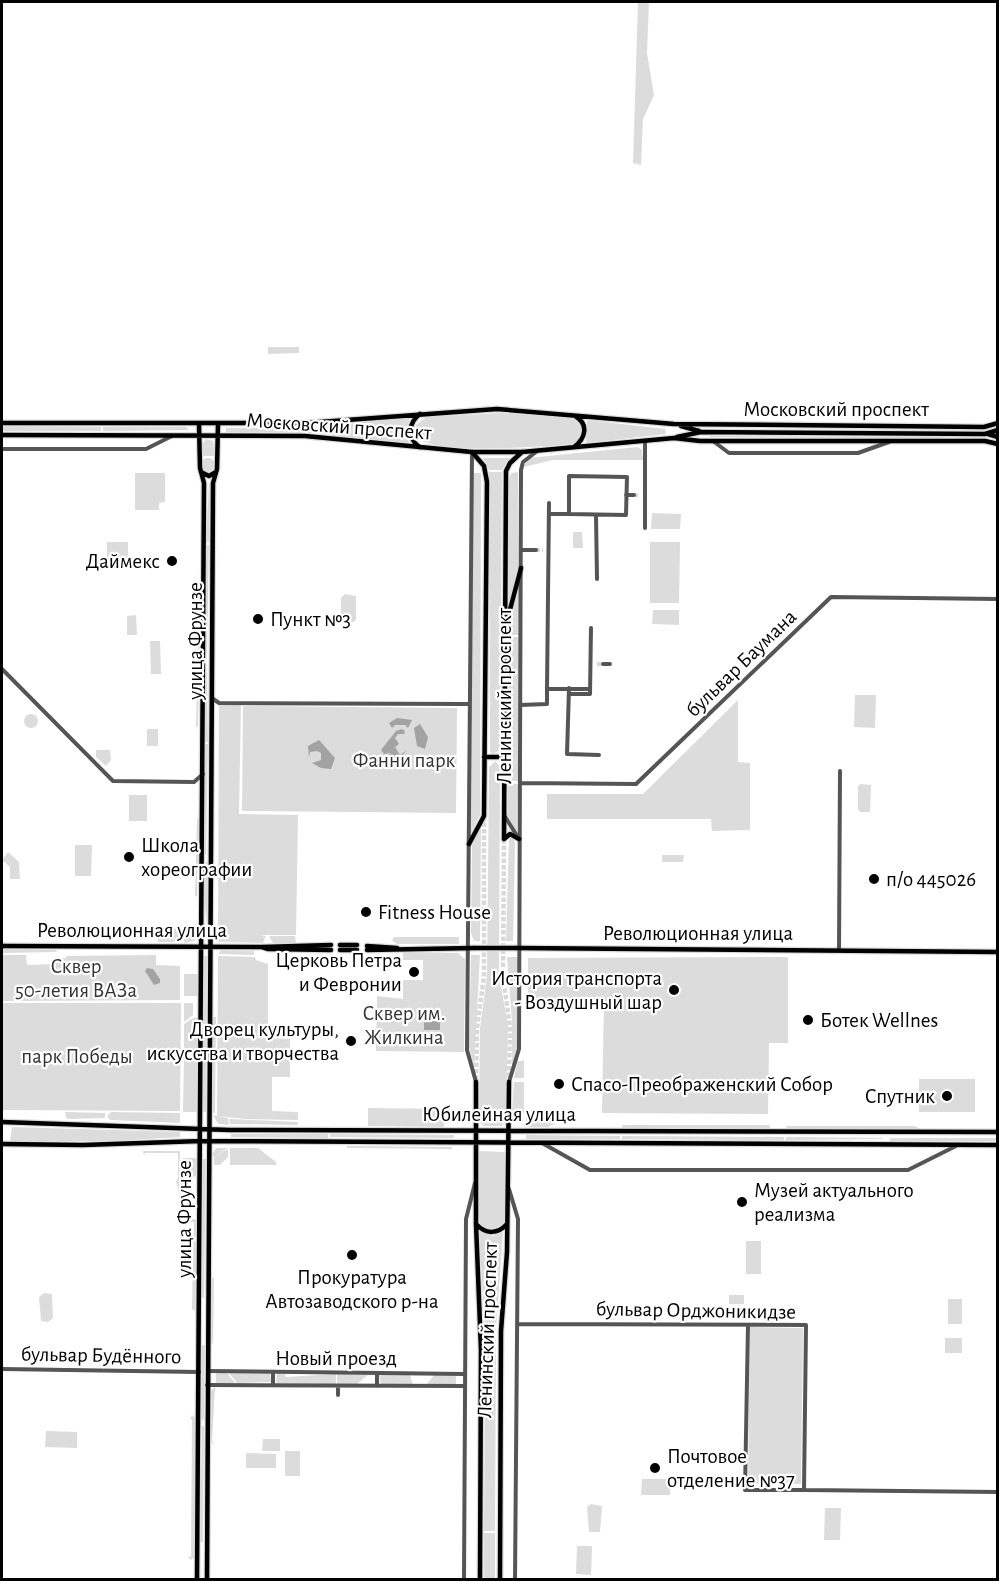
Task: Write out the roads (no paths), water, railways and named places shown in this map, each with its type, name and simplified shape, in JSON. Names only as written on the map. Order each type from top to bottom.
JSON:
[{"type":"main road","name":"Московский проспект","points":[[2,423],[306,423],[497,409],[570,413],[675,425],[984,427],[998,423]]},
{"type":"main road","points":[[422,413],[413,420],[410,431],[413,441],[422,448]]},
{"type":"main road","points":[[570,413],[583,421],[585,431],[582,440],[572,449]]},
{"type":"main road","name":"улица Фрунзе","points":[[197,1580],[204,672],[204,483],[201,472],[199,424]]},
{"type":"main road","name":"улица Фрунзе","points":[[207,1580],[213,483],[216,472],[218,424]]},
{"type":"main road","name":"Московский проспект","points":[[675,425],[701,432]]},
{"type":"main road","points":[[675,425],[683,430],[676,438]]},
{"type":"main road","name":"Московский проспект","points":[[985,434],[998,430]]},
{"type":"main road","name":"Московский проспект","points":[[2,435],[312,436],[472,452],[572,449],[676,438],[701,432],[985,434],[998,437]]},
{"type":"main road","name":"Московский проспект","points":[[676,438],[713,441],[985,441],[998,444]]},
{"type":"main road","name":"Ленинский проспект","points":[[469,844],[484,816],[487,482],[484,466],[472,452]]},
{"type":"main road","name":"Ленинский проспект","points":[[519,839],[510,834],[504,839],[506,471],[510,463],[522,452]]},
{"type":"main road","points":[[201,472],[209,476],[216,472]]},
{"type":"main road","points":[[204,483],[208,479],[213,483]]},
{"type":"main road","points":[[505,629],[521,568]]},
{"type":"main road","points":[[204,654],[208,657],[212,654]]},
{"type":"main road","points":[[204,672],[207,669],[212,672]]},
{"type":"main road","points":[[484,757],[505,757]]},
{"type":"main road","points":[[203,858],[211,858]]},
{"type":"main road","name":"Революционная улица","points":[[2,946],[331,948]]},
{"type":"main road","points":[[340,948],[357,948]]},
{"type":"main road","name":"Революционная улица","points":[[367,948],[998,952]]},
{"type":"main road","name":"Ленинский проспект","points":[[476,1082],[476,1224],[481,1350],[480,1580]]},
{"type":"main road","name":"Ленинский проспект","points":[[500,1580],[501,1331],[507,1224],[509,1082]]},
{"type":"main road","name":"Юбилейная улица","points":[[2,1122],[201,1129],[998,1132]]},
{"type":"main road","points":[[886,1132],[886,1145]]},
{"type":"main road","name":"Юбилейная улица","points":[[2,1144],[83,1145],[209,1141],[998,1145]]},
{"type":"main road","points":[[476,1224],[492,1232],[501,1230],[507,1224]]},
{"type":"main road","points":[[200,1301],[208,1301]]},
{"type":"main road","points":[[199,1422],[207,1422]]},
{"type":"street","points":[[2,449],[146,449],[174,435]]},
{"type":"street","points":[[645,441],[643,496],[645,528]]},
{"type":"street","points":[[713,441],[729,453],[858,453],[890,441]]},
{"type":"street","name":"Ленинский проспект","points":[[509,1082],[519,1049],[517,948],[520,870],[521,470],[523,462],[537,451]]},
{"type":"street","points":[[472,452],[469,844],[471,948],[467,1050],[476,1082]]},
{"type":"street","points":[[549,514],[626,515],[627,477],[569,476],[568,514]]},
{"type":"street","points":[[626,495],[634,495]]},
{"type":"street","points":[[520,705],[547,704],[546,550],[549,503]]},
{"type":"street","points":[[596,515],[597,579]]},
{"type":"street","points":[[521,550],[536,550]]},
{"type":"street","name":"бульвар Баумана","points":[[520,783],[636,784],[831,597],[998,599]]},
{"type":"street","points":[[547,689],[569,691],[590,688],[591,628]]},
{"type":"street","points":[[590,664],[597,664]]},
{"type":"street","points":[[603,664],[610,664]]},
{"type":"street","points":[[2,669],[113,781],[188,782],[197,781],[203,774]]},
{"type":"street","points":[[569,691],[567,754],[599,755]]},
{"type":"street","points":[[212,698],[219,703]]},
{"type":"street","points":[[212,707],[219,703],[470,704]]},
{"type":"street","points":[[839,950],[840,771]]},
{"type":"street","points":[[188,782],[199,785],[203,792]]},
{"type":"street","points":[[504,815],[519,839]]},
{"type":"street","points":[[541,1143],[590,1170],[908,1170],[957,1145]]},
{"type":"street","points":[[464,1580],[466,1219],[476,1176]]},
{"type":"street","points":[[508,1186],[518,1219],[515,1580]]},
{"type":"street","name":"бульвар Орджоникидзе","points":[[517,1324],[806,1325],[804,1490]]},
{"type":"street","points":[[748,1325],[745,1490],[998,1492]]},
{"type":"street","name":"бульвар Будённого","points":[[2,1369],[199,1372]]},
{"type":"street","name":"Новый проезд","points":[[207,1371],[465,1374]]},
{"type":"street","points":[[273,1372],[273,1385]]},
{"type":"street","points":[[377,1373],[377,1386]]},
{"type":"street","name":"Новый проезд","points":[[207,1385],[465,1386]]},
{"type":"street","name":"Новый проезд","points":[[338,1386],[338,1395]]},
{"type":"tunnel","points":[[634,495],[640,496]]},
{"type":"tunnel","points":[[536,550],[543,550]]},
{"type":"tunnel","points":[[597,664],[603,664]]},
{"type":"tunnel","points":[[476,1080],[477,1028],[484,976],[484,816]]},
{"type":"tunnel","points":[[504,839],[503,976],[510,1027],[509,1079]]},
{"type":"place","name":"Даймекс","points":[[172,561]]},
{"type":"place","name":"Пункт №3","points":[[258,619]]},
{"type":"place","name":"Школа хореографии","points":[[129,857]]},
{"type":"place","name":"п/о 445026","points":[[874,879]]},
{"type":"place","name":"Fitness House","points":[[366,912]]},
{"type":"place","name":"Церковь Петра и Февронии","points":[[414,972]]},
{"type":"place","name":"История транспорта - Воздушный шар","points":[[674,990]]},
{"type":"place","name":"Ботек Wellnes","points":[[808,1020]]},
{"type":"place","name":"Дворец культуры, искусства и творчества","points":[[351,1041]]},
{"type":"place","name":"Спасо-Преображенский Собор","points":[[559,1084]]},
{"type":"place","name":"Спутник","points":[[947,1096]]},
{"type":"place","name":"Музей актуального реализма","points":[[742,1202]]},
{"type":"place","name":"Прокуратура Автозаводского р-на","points":[[352,1255]]},
{"type":"place","name":"Почтовое отделение №37","points":[[655,1468]]},
{"type":"park label","name":"Фанни парк","points":[[404,760]]},
{"type":"park label","name":"Сквер 50-летия ВАЗа","points":[[76,978]]},
{"type":"park label","name":"Сквер им. Жилкина","points":[[404,1025]]},
{"type":"park label","name":"парк Победы","points":[[77,1056]]}]
